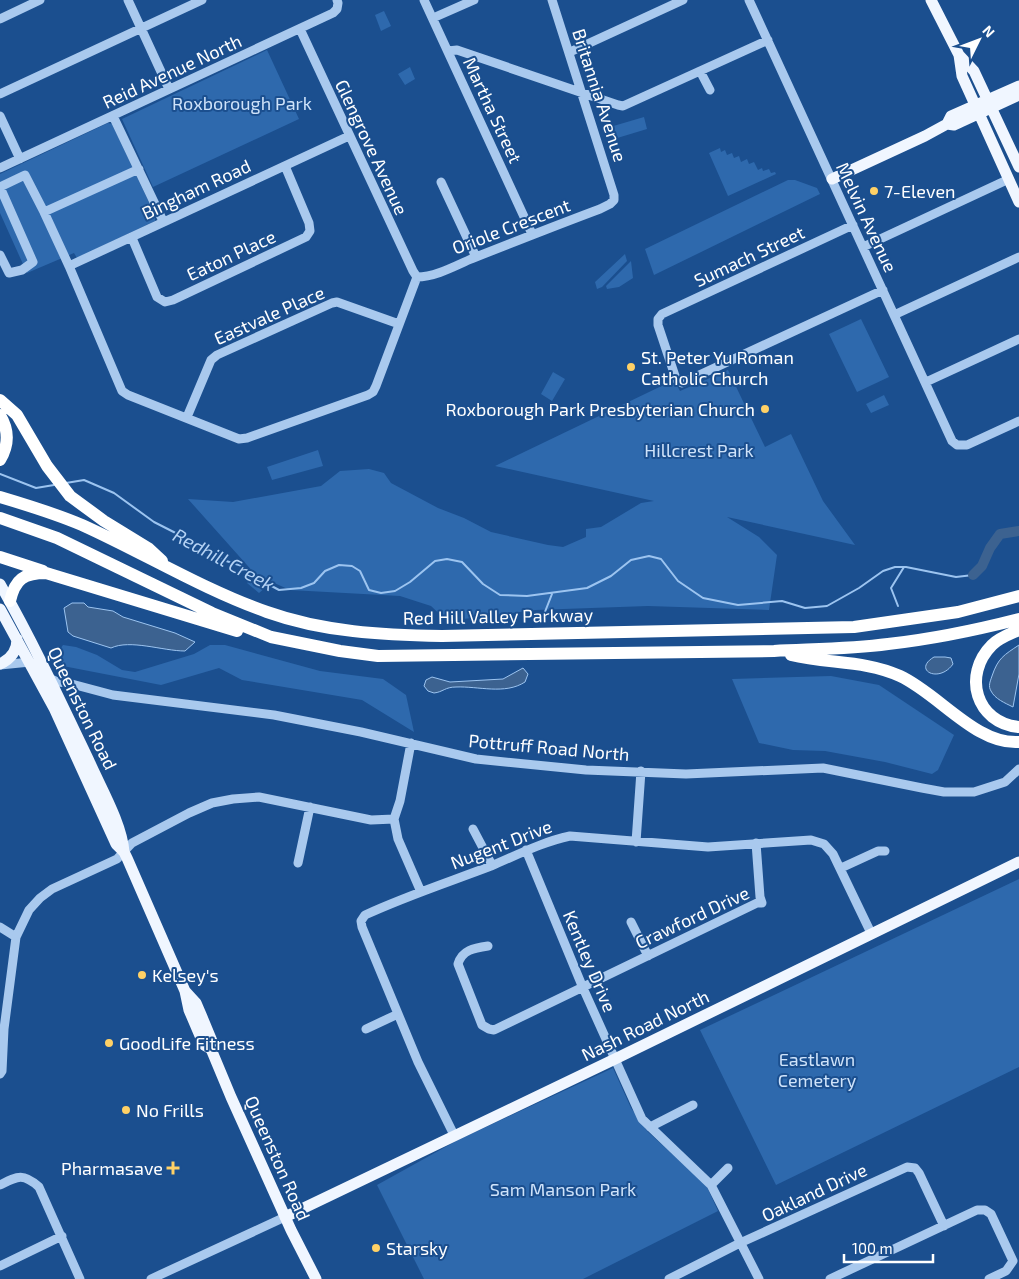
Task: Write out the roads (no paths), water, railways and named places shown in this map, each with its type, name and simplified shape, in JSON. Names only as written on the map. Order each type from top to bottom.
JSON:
[{"type":"highway","points":[[0,400],[17,414],[47,466],[70,496],[104,521],[148,548],[174,571]]},
{"type":"highway","points":[[0,415],[7,429],[8,442],[0,460]]},
{"type":"highway","name":"Red Hill Valley Parkway","points":[[0,497],[82,525],[230,598],[269,613],[336,630],[388,635],[442,636],[854,627],[958,612],[1019,596]]},
{"type":"highway","points":[[0,518],[57,538],[125,569],[205,610],[272,637]]},
{"type":"highway","points":[[0,557],[244,634],[272,637],[340,651],[378,656],[774,651],[888,644],[945,635],[1019,619]]},
{"type":"highway","points":[[5,605],[12,589],[20,579],[30,574],[46,573]]},
{"type":"highway","points":[[1019,630],[996,641],[991,646],[980,662],[975,678],[979,698],[989,714],[1004,724],[1019,727]]},
{"type":"highway","points":[[774,651],[802,658],[860,664],[902,677],[919,687],[983,734],[1001,741],[1019,742]]},
{"type":"main road","points":[[931,0],[960,55],[974,71],[1019,167]]},
{"type":"main road","points":[[960,55],[962,76],[1019,202]]},
{"type":"main road","points":[[989,105],[1019,86]]},
{"type":"main road","points":[[832,179],[947,124],[954,125],[977,110],[1019,96]]},
{"type":"main road","name":"Queenston Road","points":[[0,584],[17,639],[75,752],[116,844],[124,852]]},
{"type":"main road","name":"Queenston Road","points":[[5,605],[60,699],[120,830],[123,838],[124,852],[185,991],[196,1004],[206,1025],[212,1040],[211,1049],[285,1216],[316,1279]]},
{"type":"main road","points":[[0,665],[13,654],[17,646],[17,639]]},
{"type":"main road","name":"Nash Road North","points":[[285,1216],[615,1059],[1019,862]]},
{"type":"street","points":[[0,19],[40,0]]},
{"type":"street","points":[[128,0],[168,89]]},
{"type":"street","points":[[0,94],[202,0]]},
{"type":"street","name":"Martha Street","points":[[424,0],[532,234]]},
{"type":"street","points":[[433,18],[474,0]]},
{"type":"street","name":"Britannia Avenue","points":[[552,0],[583,93],[613,190],[614,200]]},
{"type":"street","points":[[570,52],[683,0]]},
{"type":"street","name":"Melvin Avenue","points":[[749,0],[952,441],[957,445],[967,445],[1019,421]]},
{"type":"street","name":"Reid Avenue North","points":[[0,168],[333,14],[337,5]]},
{"type":"street","name":"Glengrove Avenue","points":[[300,29],[417,278]]},
{"type":"street","points":[[448,52],[457,50],[618,106],[623,106],[768,40]]},
{"type":"street","points":[[700,70],[710,90]]},
{"type":"street","points":[[0,116],[20,159]]},
{"type":"street","points":[[114,116],[163,221]]},
{"type":"street","name":"Bingham Road","points":[[69,266],[349,136]]},
{"type":"street","name":"Eaton Place","points":[[132,238],[157,296],[165,302],[182,296],[306,237],[310,231],[309,223],[285,166]]},
{"type":"street","points":[[44,212],[139,169]]},
{"type":"street","points":[[0,255],[9,274],[22,270],[33,262],[0,187],[25,175],[69,266],[122,391],[239,439],[248,438],[373,392],[417,278]]},
{"type":"street","points":[[863,247],[1009,179]]},
{"type":"street","points":[[441,182],[476,257]]},
{"type":"street","name":"Oriole Crescent","points":[[417,278],[424,277],[600,209],[614,200]]},
{"type":"street","name":"Sumach Street","points":[[853,225],[662,314],[659,318],[658,326],[676,378],[682,383],[883,290]]},
{"type":"street","points":[[894,315],[1019,257]]},
{"type":"street","name":"Eastvale Place","points":[[187,417],[211,360],[216,355],[332,303],[337,302],[399,324]]},
{"type":"street","points":[[926,382],[1019,338]]},
{"type":"street","points":[[0,665],[30,662]]},
{"type":"street","name":"Pottruff Road North","points":[[49,678],[64,684],[72,684],[113,695],[274,715],[411,743],[476,760],[586,770],[686,774],[823,768],[944,792],[974,792],[1005,782],[1019,769]]},
{"type":"street","points":[[60,699],[72,684]]},
{"type":"street","points":[[411,743],[400,801],[394,819],[398,839],[421,892]]},
{"type":"street","points":[[636,842],[641,771]]},
{"type":"street","points":[[0,1074],[2,1071],[2,1029],[16,937],[29,910],[40,898],[65,882],[117,859],[132,844],[189,813],[212,803],[259,797],[371,820],[394,819]]},
{"type":"street","points":[[298,863],[310,808]]},
{"type":"street","points":[[473,829],[492,865]]},
{"type":"street","name":"Nugent Drive","points":[[454,1135],[418,1062],[398,1014],[361,921],[365,914],[526,850],[570,836],[708,847],[811,840],[824,844],[833,854],[871,933]]},
{"type":"street","name":"Crawford Drive","points":[[488,946],[474,948],[466,952],[460,957],[458,964],[482,1025],[494,1030],[762,903],[756,843]]},
{"type":"street","name":"Kentley Drive","points":[[526,850],[583,988],[642,1119],[711,1186],[759,1279]]},
{"type":"street","points":[[841,868],[878,850],[885,851]]},
{"type":"street","points":[[631,922],[648,956]]},
{"type":"street","points":[[0,927],[16,937]]},
{"type":"street","points":[[366,1029],[398,1014]]},
{"type":"street","points":[[650,1127],[694,1105]]},
{"type":"street","name":"Oakland Drive","points":[[675,1278],[740,1244],[907,1167],[915,1168],[919,1173],[944,1226]]},
{"type":"street","points":[[711,1186],[728,1168]]},
{"type":"street","points":[[0,1185],[17,1177],[30,1178],[40,1187],[80,1279]]},
{"type":"street","points":[[830,1279],[977,1210],[985,1210],[991,1214],[1013,1260],[1006,1271],[989,1279]]},
{"type":"street","points":[[150,1279],[285,1216]]},
{"type":"street","points":[[0,1266],[62,1236]]},
{"type":"waterway","name":"Redhill Creek","points":[[0,474],[36,488],[54,485]]},
{"type":"waterway","name":"Redhill Creek","points":[[66,483],[84,480],[114,493],[154,522],[213,552],[223,560],[242,566],[255,577],[279,590],[301,588],[314,583],[325,571],[339,565],[352,566],[360,571],[369,590],[381,593],[395,591],[410,582],[435,561],[447,559],[462,562],[483,584],[500,595],[527,596],[587,588],[611,576],[631,560],[649,556],[661,559],[678,581],[703,598],[738,605],[782,601],[805,608],[827,606],[859,588],[883,571],[895,567],[906,567],[956,577],[973,575]]},
{"type":"waterway","name":"Redhill Creek","points":[[973,575],[982,566],[990,548],[1000,534],[1019,531]]},
{"type":"waterway","points":[[898,606],[891,588],[904,567]]},
{"type":"waterway","points":[[541,622],[552,594]]},
{"type":"place","name":"7-Eleven","points":[[874,191]]},
{"type":"place","name":"St. Peter Yu Roman Catholic Church","points":[[631,367]]},
{"type":"place","name":"Roxborough Park Presbyterian Church","points":[[765,409]]},
{"type":"place","name":"Kelsey's","points":[[142,975]]},
{"type":"place","name":"GoodLife Fitness","points":[[109,1043]]},
{"type":"place","name":"No Frills","points":[[126,1110]]},
{"type":"place","name":"Pharmasave","points":[[173,1168]]},
{"type":"place","name":"Starsky","points":[[376,1248]]},
{"type":"park label","name":"Roxborough Park","points":[[242,103]]},
{"type":"park label","name":"Hillcrest Park","points":[[699,450]]},
{"type":"park label","name":"Eastlawn Cemetery","points":[[817,1069]]},
{"type":"park label","name":"Sam Manson Park","points":[[563,1189]]}]
